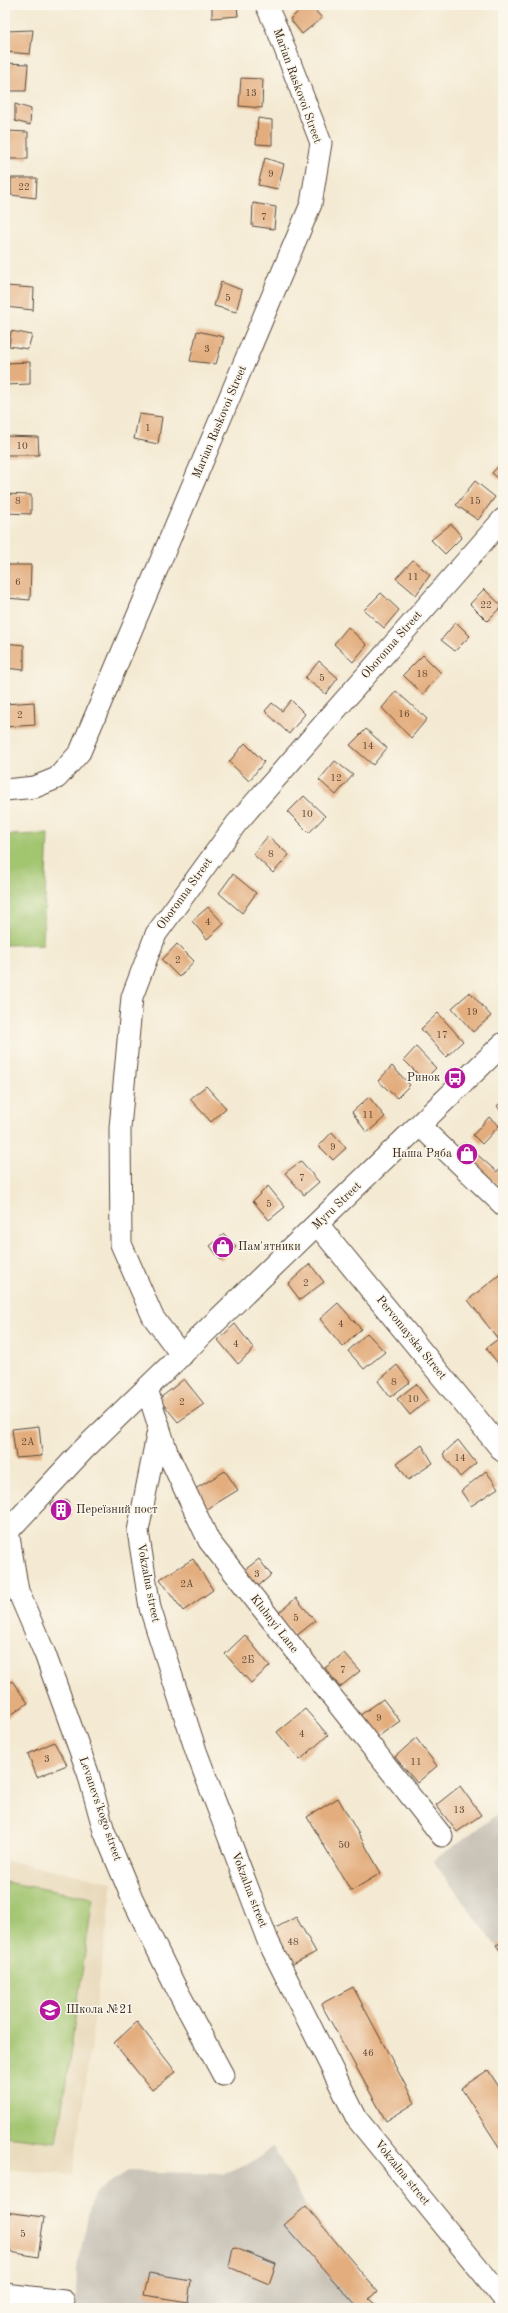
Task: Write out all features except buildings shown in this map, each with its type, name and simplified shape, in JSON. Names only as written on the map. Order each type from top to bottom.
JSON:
[{"type":"street","name":"Marian Raskovoi Street","points":[[5,790],[34,787],[57,778],[80,752],[310,204],[321,143],[278,31],[266,5]]},
{"type":"street","name":"Oboronna Street","points":[[182,1356],[153,1317],[121,1244],[120,1128],[132,997],[156,934],[236,824],[503,519]]},
{"type":"street","name":"Myru Street","points":[[6,1533],[84,1449],[318,1225],[503,1044]]},
{"type":"street","points":[[420,1126],[503,1205]]},
{"type":"street","name":"Pervomayska Street","points":[[318,1225],[503,1451]]},
{"type":"street","name":"Klubnyi Lane","points":[[147,1389],[167,1452],[209,1541],[442,1836]]},
{"type":"street","name":"Vokzalna street","points":[[159,1425],[138,1531],[150,1608],[196,1751],[268,1941],[357,2119],[503,2298]]},
{"type":"street","name":"Levanevs'kogo street","points":[[6,1533],[18,1592],[48,1662],[88,1773],[104,1831],[132,1898],[171,1979],[223,2075]]},
{"type":"street","points":[[5,2294],[64,2301]]},
{"type":"shaded area","points":[[503,1810],[503,1955],[433,1861]]},
{"type":"shaded area","name":"Школа №21","points":[[5,1860],[113,1882],[73,2175],[5,2169]]},
{"type":"shaded area","points":[[273,2146],[306,2206],[377,2291],[369,2299],[380,2308],[76,2308],[77,2267],[93,2194],[127,2171],[222,2174],[256,2160]]},
{"type":"green space","points":[[48,834],[43,944],[5,945],[5,835]]},
{"type":"green space","name":"Школа №21","points":[[5,1882],[93,1898],[57,2142],[5,2136]]},
{"type":"place","name":"Ринок","points":[[455,1078]]},
{"type":"place","name":"Наша Ряба","points":[[467,1154]]},
{"type":"place","name":"Пам'ятники","points":[[223,1247]]},
{"type":"place","name":"Переїзний пост","points":[[61,1510]]},
{"type":"place","name":"Школа №21","points":[[50,2010]]}]
